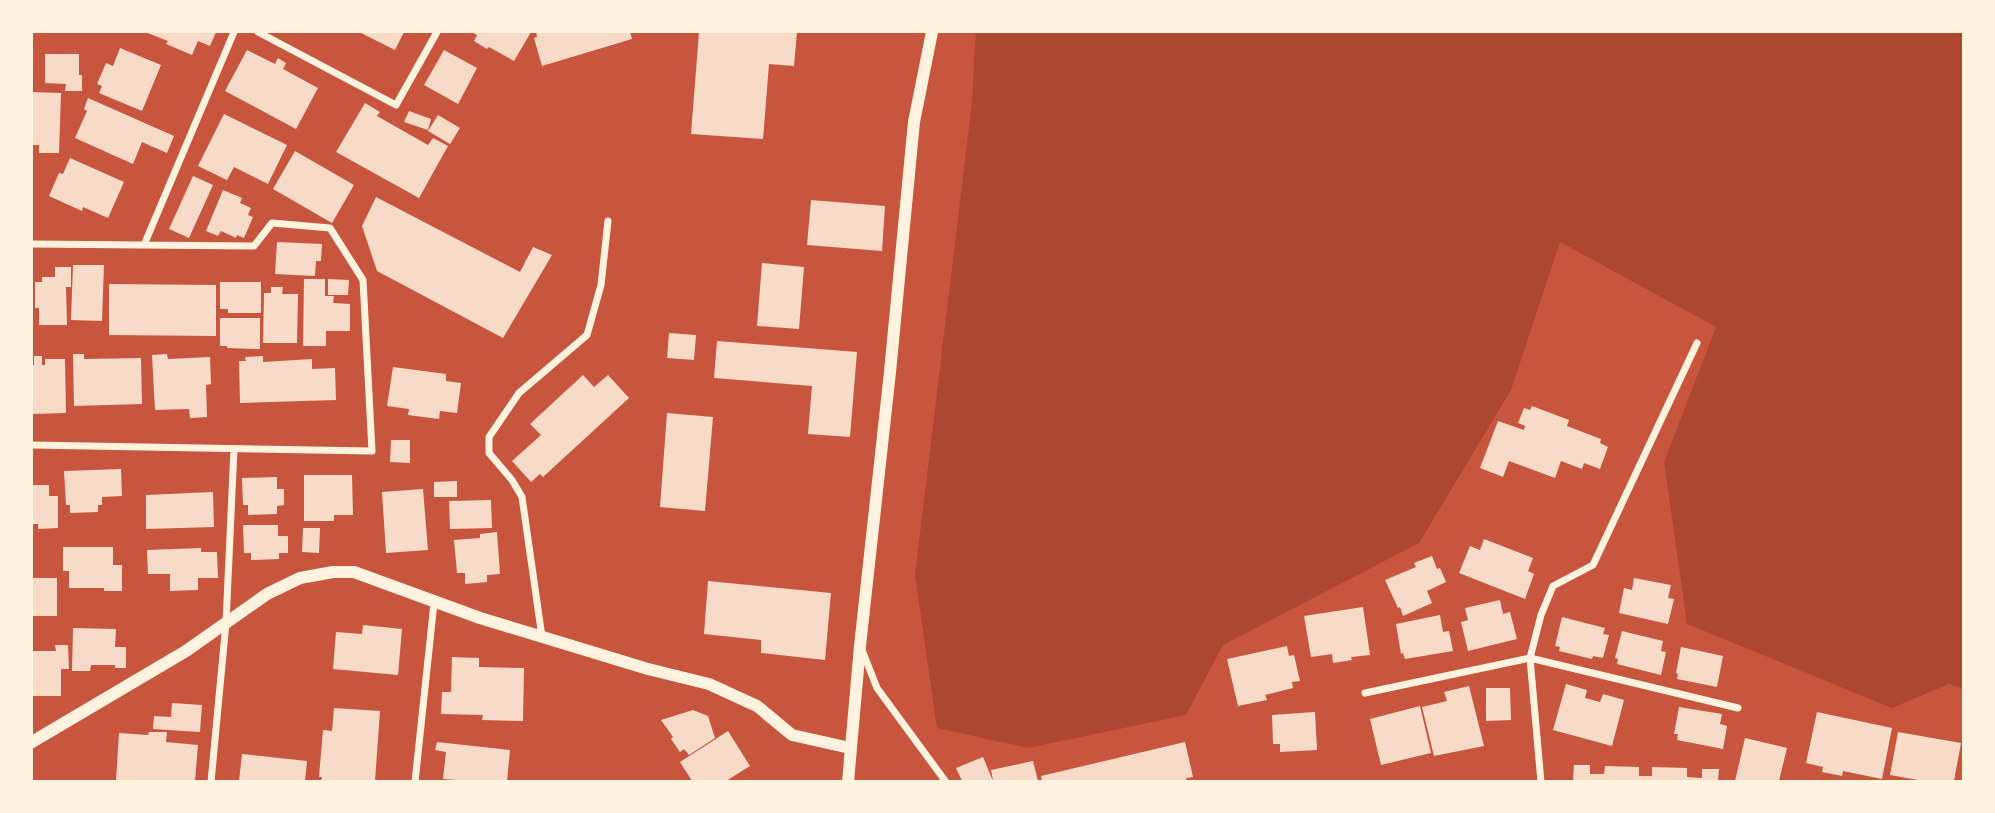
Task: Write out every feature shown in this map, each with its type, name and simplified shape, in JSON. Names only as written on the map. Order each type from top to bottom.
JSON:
[{"type":"street","points":[[144,245],[234,32]]},
{"type":"street","points":[[258,32],[396,105],[437,32]]},
{"type":"street","points":[[848,782],[914,122],[932,32]]},
{"type":"street","points":[[542,637],[522,497],[512,480],[489,453],[489,437],[519,393],[587,335],[601,285],[608,221]]},
{"type":"street","points":[[32,244],[254,246],[272,223],[330,228],[363,280],[372,451],[32,445]]},
{"type":"street","points":[[1541,782],[1530,658],[1541,615],[1553,586],[1593,565],[1697,343]]},
{"type":"street","points":[[211,782],[226,623],[234,449]]},
{"type":"street","points":[[32,742],[80,711],[176,657],[267,594],[300,578],[333,572],[354,572],[434,603],[648,669],[709,684],[757,706],[792,735],[850,748]]},
{"type":"street","points":[[415,782],[434,603]]},
{"type":"street","points":[[860,646],[877,688],[946,782]]},
{"type":"street","points":[[1364,693],[1530,658],[1738,708]]},
{"type":"shaded area","points":[[976,32],[1963,32],[1963,689],[1949,684],[1892,708],[1687,624],[1664,462],[1716,327],[1560,242],[1511,390],[1419,543],[1223,645],[1186,715],[1028,748],[937,728],[915,575],[972,102]]},
{"type":"building","points":[[145,32],[216,32],[210,46],[198,41],[192,55]]},
{"type":"building","points":[[359,32],[404,32],[395,50]]},
{"type":"building","points":[[471,32],[531,32],[514,61],[474,41],[477,35]]},
{"type":"building","points":[[536,32],[630,32],[632,39],[542,66],[534,38],[537,37]]},
{"type":"building","points":[[699,32],[797,32],[794,66],[769,64],[763,139],[691,134]]},
{"type":"building","points":[[120,48],[161,65],[142,111],[99,93],[102,86],[97,84],[106,63],[113,66]]},
{"type":"building","points":[[247,50],[275,64],[278,58],[286,63],[283,69],[318,88],[296,129],[225,91]]},
{"type":"building","points":[[444,50],[477,68],[458,104],[424,85]]},
{"type":"building","points":[[45,54],[79,54],[82,91],[65,91],[66,84],[45,83]]},
{"type":"building","points":[[32,92],[61,93],[59,153],[39,153],[39,145],[32,145]]},
{"type":"building","points":[[88,98],[174,136],[167,153],[142,142],[133,164],[75,138],[87,111],[84,109]]},
{"type":"building","points":[[365,103],[380,112],[377,116],[428,145],[433,138],[448,146],[419,198],[336,152]]},
{"type":"building","points":[[409,111],[431,119],[428,130],[404,122]]},
{"type":"building","points":[[224,114],[287,145],[268,184],[234,167],[227,180],[198,166]]},
{"type":"building","points":[[438,115],[460,128],[450,144],[428,131]]},
{"type":"building","points":[[295,151],[354,185],[332,223],[273,189]]},
{"type":"building","points":[[70,158],[124,182],[108,218],[83,207],[82,211],[49,196],[59,173],[63,174]]},
{"type":"building","points":[[193,176],[213,185],[189,238],[169,229]]},
{"type":"building","points":[[223,190],[242,198],[240,203],[251,208],[248,215],[253,217],[244,238],[237,235],[236,238],[221,231],[218,236],[206,231]]},
{"type":"building","points":[[376,197],[520,272],[533,247],[552,255],[503,338],[377,271],[362,226]]},
{"type":"building","points":[[811,200],[885,206],[882,251],[807,245]]},
{"type":"building","points":[[277,242],[322,244],[321,261],[316,261],[315,276],[275,274]]},
{"type":"building","points":[[762,263],[804,267],[799,329],[757,326]]},
{"type":"building","points":[[73,265],[104,265],[102,321],[71,320]]},
{"type":"building","points":[[55,267],[71,267],[71,287],[66,287],[67,325],[39,325],[39,308],[35,308],[35,282],[42,282],[42,277],[55,277]]},
{"type":"building","points":[[304,279],[325,279],[325,296],[334,296],[333,303],[350,304],[350,331],[326,331],[326,346],[303,346]]},
{"type":"building","points":[[328,279],[349,280],[348,295],[328,295]]},
{"type":"building","points":[[220,282],[261,282],[261,313],[228,313],[228,309],[220,309]]},
{"type":"building","points":[[109,284],[216,285],[216,336],[109,335]]},
{"type":"building","points":[[271,287],[283,287],[282,294],[298,294],[297,343],[263,343],[264,293],[271,293]]},
{"type":"building","points":[[220,318],[260,318],[260,349],[220,346]]},
{"type":"building","points":[[669,333],[696,335],[694,360],[667,358]]},
{"type":"building","points":[[717,341],[857,352],[850,437],[808,434],[812,386],[714,378]]},
{"type":"building","points":[[73,354],[84,354],[84,359],[141,358],[142,404],[74,406]]},
{"type":"building","points":[[167,354],[168,359],[210,357],[211,384],[206,385],[207,417],[190,418],[189,409],[155,410],[152,355]]},
{"type":"building","points":[[34,356],[42,356],[42,365],[45,365],[45,359],[65,359],[66,413],[32,414]]},
{"type":"building","points":[[263,356],[263,362],[312,359],[312,369],[335,368],[336,400],[240,403],[239,361],[246,361],[245,357]]},
{"type":"building","points":[[393,367],[446,374],[446,381],[461,383],[457,413],[440,411],[439,419],[408,415],[409,409],[387,406]]},
{"type":"building","points":[[583,375],[594,387],[608,375],[629,398],[543,477],[540,474],[531,482],[512,461],[541,435],[530,424]]},
{"type":"building","points":[[1532,406],[1569,420],[1567,426],[1601,439],[1600,443],[1608,447],[1600,469],[1584,463],[1582,469],[1561,461],[1555,478],[1509,461],[1503,477],[1480,468],[1498,421],[1524,430],[1525,426],[1518,423],[1524,408],[1530,410]]},
{"type":"building","points":[[667,413],[713,417],[705,511],[660,507]]},
{"type":"building","points":[[391,440],[410,440],[410,463],[390,462]]},
{"type":"building","points":[[121,469],[122,496],[102,497],[98,512],[70,513],[70,505],[66,505],[64,471]]},
{"type":"building","points":[[304,475],[352,475],[353,515],[334,515],[334,521],[304,521]]},
{"type":"building","points":[[277,477],[277,489],[284,489],[284,505],[277,506],[277,514],[248,515],[248,505],[243,505],[242,478]]},
{"type":"building","points":[[457,481],[457,497],[434,497],[434,482]]},
{"type":"building","points":[[32,485],[49,485],[49,496],[58,496],[58,528],[38,529],[38,524],[32,524]]},
{"type":"building","points":[[423,489],[428,550],[386,553],[382,492]]},
{"type":"building","points":[[213,492],[214,527],[146,529],[146,495]]},
{"type":"building","points":[[491,500],[492,528],[450,529],[449,501]]},
{"type":"building","points":[[243,525],[278,525],[278,536],[288,536],[288,553],[279,553],[279,559],[251,560],[251,553],[244,553]]},
{"type":"building","points":[[303,528],[320,528],[319,553],[302,552]]},
{"type":"building","points":[[497,532],[500,574],[487,575],[487,582],[465,584],[465,573],[457,573],[454,540],[480,538],[480,534]]},
{"type":"building","points":[[1484,539],[1533,558],[1528,571],[1534,574],[1525,599],[1459,573],[1470,546],[1480,550]]},
{"type":"building","points":[[63,547],[113,547],[113,565],[122,565],[122,591],[69,588],[69,571],[63,571]]},
{"type":"building","points":[[201,548],[201,552],[217,552],[218,578],[198,578],[198,590],[170,591],[170,574],[148,574],[147,550]]},
{"type":"building","points":[[1432,556],[1446,582],[1427,591],[1432,603],[1403,616],[1385,580],[1416,567],[1414,563]]},
{"type":"building","points":[[32,578],[57,578],[57,616],[32,616]]},
{"type":"building","points":[[1634,578],[1671,585],[1668,598],[1674,599],[1668,624],[1619,613],[1624,588],[1632,590]]},
{"type":"building","points":[[708,581],[831,593],[825,660],[761,653],[761,640],[704,634]]},
{"type":"building","points":[[1500,600],[1503,614],[1510,612],[1517,639],[1468,651],[1461,622],[1468,620],[1465,608]]},
{"type":"building","points":[[1363,607],[1370,655],[1333,663],[1332,654],[1311,657],[1304,616]]},
{"type":"building","points":[[1440,615],[1443,632],[1449,631],[1453,651],[1405,659],[1403,653],[1401,654],[1396,624]]},
{"type":"building","points":[[1562,617],[1605,628],[1603,634],[1609,635],[1603,658],[1593,656],[1592,659],[1559,651],[1560,647],[1555,646]]},
{"type":"building","points":[[363,625],[402,629],[398,675],[333,669],[336,632],[362,634]]},
{"type":"building","points":[[73,628],[116,629],[115,647],[126,647],[126,668],[91,665],[90,671],[72,671]]},
{"type":"building","points":[[1622,631],[1663,641],[1661,651],[1666,652],[1661,675],[1617,664],[1618,659],[1615,658]]},
{"type":"building","points":[[55,645],[68,645],[69,669],[61,669],[61,696],[32,696],[32,651],[56,651]]},
{"type":"building","points":[[1287,646],[1289,656],[1294,655],[1300,681],[1292,682],[1293,688],[1265,695],[1267,700],[1238,706],[1227,659]]},
{"type":"building","points":[[1681,647],[1723,656],[1717,687],[1677,679]]},
{"type":"building","points":[[452,657],[479,658],[479,667],[524,668],[523,721],[482,720],[483,715],[441,714],[442,692],[451,692]]},
{"type":"building","points":[[1566,684],[1587,690],[1585,698],[1600,702],[1603,694],[1624,700],[1612,746],[1553,730]]},
{"type":"building","points":[[1469,686],[1484,746],[1434,756],[1422,707],[1447,701],[1444,692]]},
{"type":"building","points":[[1486,688],[1510,688],[1511,720],[1486,721]]},
{"type":"building","points":[[172,703],[202,705],[200,732],[153,729],[154,716],[171,717]]},
{"type":"building","points":[[1420,706],[1431,753],[1381,765],[1370,719]]},
{"type":"building","points":[[1679,707],[1722,714],[1720,724],[1727,726],[1723,749],[1677,740],[1678,734],[1674,734]]},
{"type":"building","points":[[334,708],[380,711],[375,781],[321,781],[322,777],[319,777],[323,730],[332,731]]},
{"type":"building","points":[[693,710],[708,716],[715,738],[689,755],[684,749],[680,752],[661,720]]},
{"type":"building","points":[[1315,712],[1317,750],[1280,752],[1280,744],[1273,744],[1272,715]]},
{"type":"building","points":[[1817,712],[1892,728],[1882,779],[1843,771],[1842,776],[1822,772],[1823,767],[1806,763]]},
{"type":"building","points":[[728,731],[750,766],[726,781],[692,781],[680,762]]},
{"type":"building","points":[[149,732],[167,732],[166,742],[198,745],[195,781],[116,781],[119,733],[148,735]]},
{"type":"building","points":[[1898,732],[1961,743],[1954,781],[1918,781],[1890,775]]},
{"type":"building","points":[[1745,738],[1787,748],[1779,781],[1735,781]]},
{"type":"building","points":[[437,742],[510,750],[507,781],[443,779],[446,752],[435,750]]},
{"type":"building","points":[[1185,742],[1193,777],[1186,778],[1187,781],[1042,781],[1041,776]]},
{"type":"building","points":[[242,754],[307,761],[305,781],[239,781]]},
{"type":"building","points":[[983,757],[993,781],[962,781],[956,768]]},
{"type":"building","points":[[1033,761],[1038,781],[993,781],[991,770]]},
{"type":"building","points":[[1574,765],[1590,765],[1590,774],[1604,774],[1605,766],[1639,767],[1639,776],[1652,776],[1652,767],[1687,768],[1687,777],[1702,778],[1702,769],[1719,769],[1718,781],[1573,781]]}]
